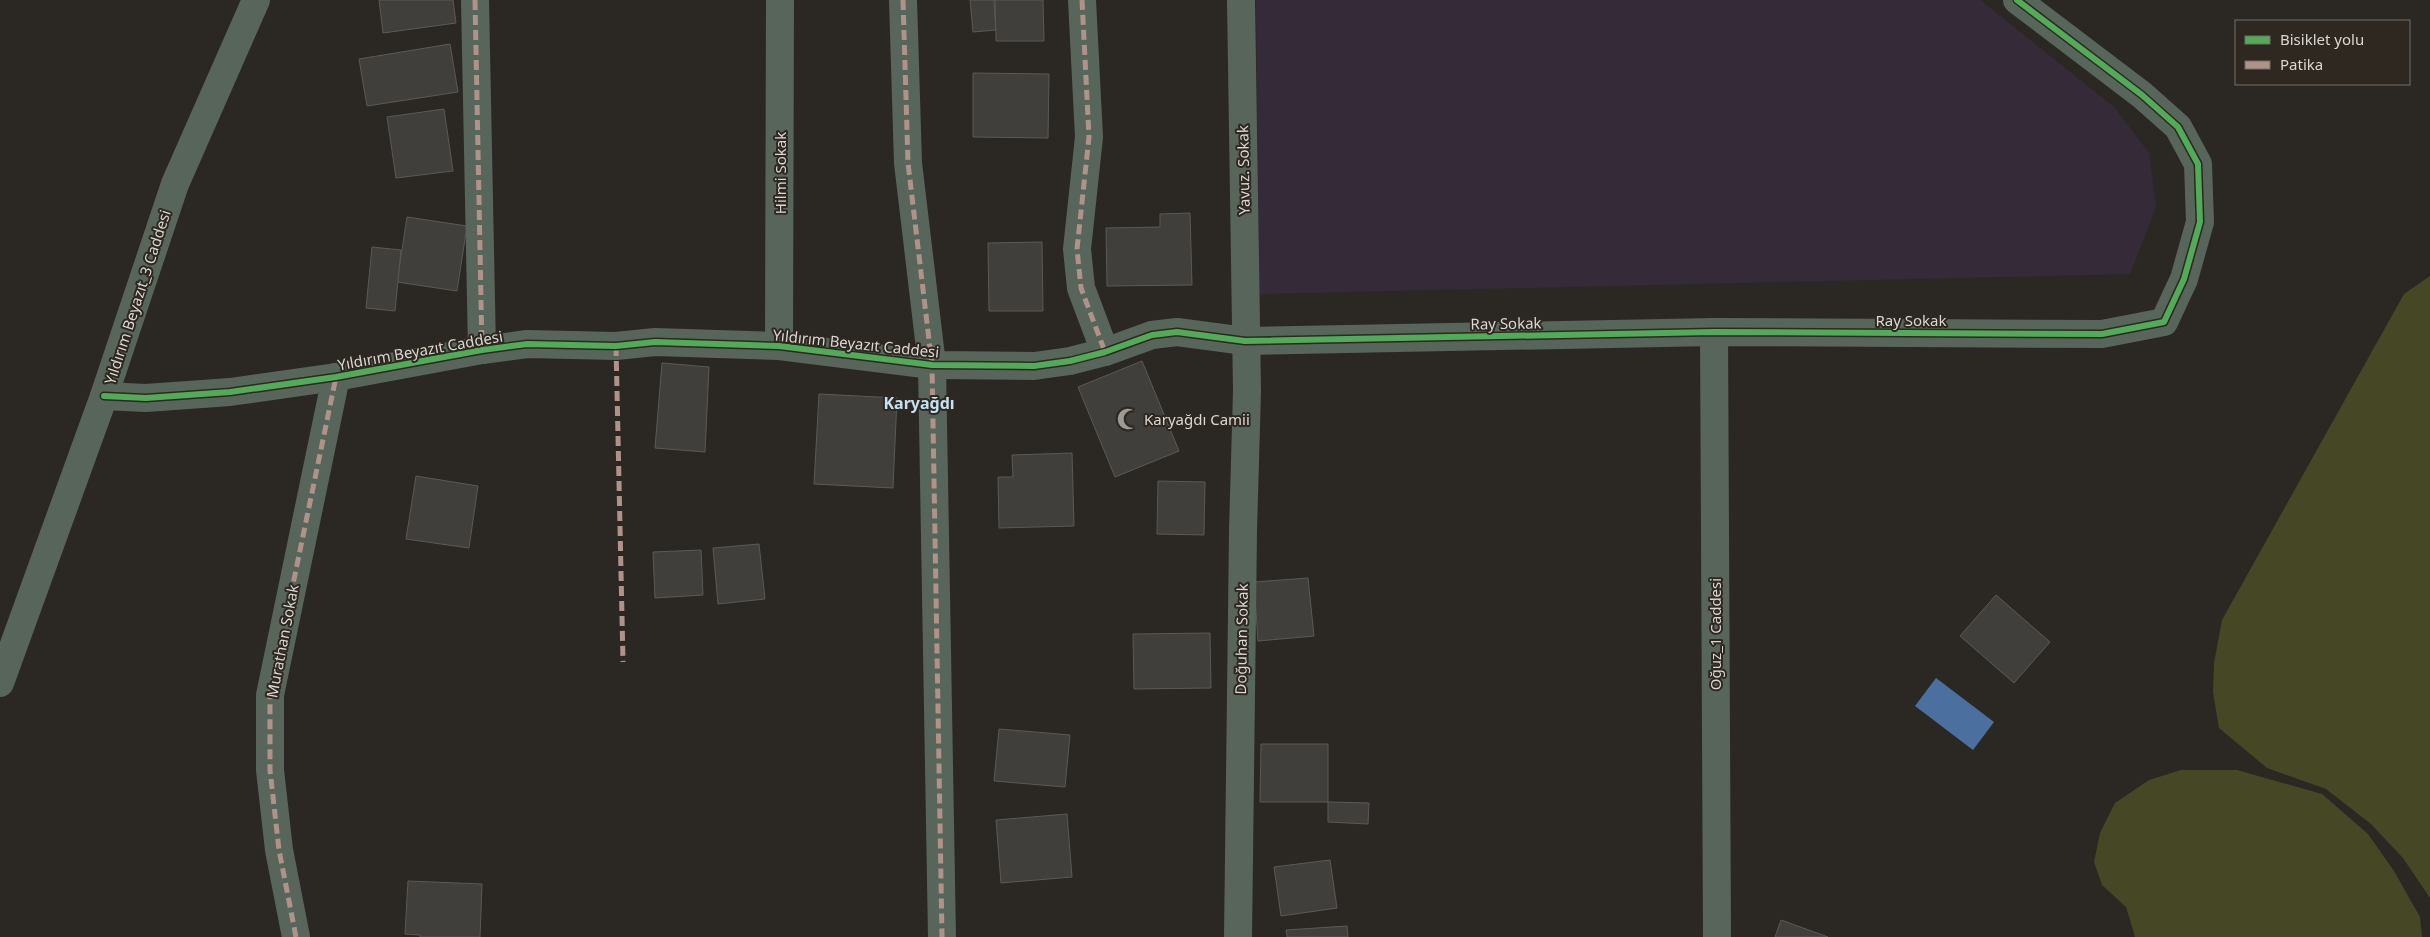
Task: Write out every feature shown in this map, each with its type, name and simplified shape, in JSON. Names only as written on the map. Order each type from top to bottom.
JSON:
[{"type":"street","name":"Yıldırım Beyazıt_3 Caddesi","points":[[0,682],[104,396],[179,175],[256,0]]},
{"type":"street","points":[[475,0],[482,350]]},
{"type":"street","name":"Hilmi Sokak","points":[[779,346],[780,0]]},
{"type":"street","points":[[903,0],[908,163],[932,365],[942,937]]},
{"type":"street","points":[[1082,0],[1088,137],[1077,249],[1081,288],[1105,352]]},
{"type":"street","name":"Yavuz. Sokak","points":[[1241,0],[1245,341]]},
{"type":"street","name":"Ray Sokak","points":[[1245,341],[1714,332],[2102,334],[2164,322],[2184,279],[2200,222],[2198,164],[2178,127],[2142,96],[2016,0]]},
{"type":"street","name":"Yıldırım Beyazıt Caddesi","points":[[104,396],[146,398],[187,396],[336,377],[482,350],[527,344],[616,346],[655,342],[779,346],[932,365],[1034,366],[1070,361],[1105,352],[1152,335],[1177,332],[1245,341]]},
{"type":"street","name":"Oğuz_1 Caddesi","points":[[1714,332],[1716,937]]},
{"type":"street","name":"Doğuhan Sokak","points":[[1238,937],[1243,531],[1247,391],[1245,341]]},
{"type":"street","name":"Murathan Sokak","points":[[296,937],[279,850],[270,770],[270,695],[336,377]]},
{"type":"shaded area","points":[[1256,0],[1980,0],[2114,107],[2149,153],[2156,207],[2130,274],[1259,294]]},
{"type":"green space","points":[[2430,276],[2430,898],[2403,858],[2371,824],[2326,789],[2267,768],[2219,728],[2213,692],[2214,663],[2222,620],[2404,294]]},
{"type":"green space","points":[[2181,770],[2237,770],[2322,794],[2368,834],[2394,871],[2420,917],[2422,937],[2135,937],[2126,907],[2102,885],[2094,862],[2100,833],[2115,803],[2149,780]]},
{"type":"water","points":[[1936,678],[1994,722],[1973,750],[1915,706]]},
{"type":"building","points":[[379,0],[453,0],[456,23],[383,33]]},
{"type":"building","points":[[970,0],[994,0],[996,30],[973,32]]},
{"type":"building","points":[[995,0],[1043,0],[1044,41],[996,41]]},
{"type":"building","points":[[450,44],[458,92],[367,106],[359,59]]},
{"type":"building","points":[[973,73],[1049,74],[1048,138],[973,137]]},
{"type":"building","points":[[444,109],[453,171],[396,178],[387,117]]},
{"type":"building","points":[[1190,213],[1192,285],[1107,286],[1106,228],[1160,227],[1160,214]]},
{"type":"building","points":[[407,217],[467,226],[457,291],[397,282]]},
{"type":"building","points":[[1042,242],[1043,311],[989,311],[988,243]]},
{"type":"building","points":[[372,247],[401,250],[395,311],[366,308]]},
{"type":"building","name":"Karyağdı Camii","points":[[1142,361],[1179,451],[1115,477],[1078,387]]},
{"type":"building","points":[[662,363],[709,367],[705,452],[655,448]]},
{"type":"building","points":[[819,394],[897,398],[893,488],[814,484]]},
{"type":"building","points":[[1072,453],[1074,526],[999,528],[998,477],[1013,477],[1012,455]]},
{"type":"building","points":[[416,476],[478,486],[469,548],[406,539]]},
{"type":"building","points":[[1158,481],[1205,482],[1204,535],[1157,534]]},
{"type":"building","points":[[759,544],[765,599],[718,604],[713,548]]},
{"type":"building","points":[[701,550],[703,595],[655,598],[653,552]]},
{"type":"building","points":[[1308,578],[1314,636],[1258,641],[1254,582]]},
{"type":"building","points":[[1996,595],[2050,642],[2014,683],[1960,636]]},
{"type":"building","points":[[1210,633],[1211,688],[1134,689],[1133,634]]},
{"type":"building","points":[[999,729],[1070,735],[1065,787],[994,781]]},
{"type":"building","points":[[1261,744],[1328,744],[1328,802],[1260,802]]},
{"type":"building","points":[[1328,802],[1369,803],[1368,824],[1328,822]]},
{"type":"building","points":[[1067,814],[1072,877],[1001,883],[996,820]]},
{"type":"building","points":[[1330,860],[1337,908],[1281,916],[1274,867]]},
{"type":"building","points":[[408,881],[482,884],[480,937],[420,937],[420,935],[405,934]]},
{"type":"building","points":[[1781,920],[1828,937],[1775,937]]},
{"type":"building","points":[[1347,926],[1348,937],[1287,937],[1286,930]]},
{"type":"marked path","points":[[475,0],[482,350]]},
{"type":"marked path","points":[[903,0],[908,163],[932,365],[942,937]]},
{"type":"marked path","points":[[1082,0],[1089,137],[1077,249],[1081,288],[1105,352]]},
{"type":"marked path","points":[[616,346],[623,662]]},
{"type":"marked path","points":[[296,937],[279,850],[270,770],[270,695],[336,377]]},
{"type":"cycle path","points":[[104,396],[146,398],[230,392],[336,377],[482,350],[527,344],[616,346],[655,342],[779,346],[932,365],[1034,366],[1070,361],[1105,352],[1152,335],[1177,332],[1245,341],[1714,332],[2102,334],[2164,322],[2184,279],[2200,222],[2198,164],[2178,127],[2142,95],[2017,0]]},
{"type":"place","name":"Karyağdı Camii","points":[[1128,419]]},
{"type":"district","name":"Karyağdı","points":[[919,403]]}]
